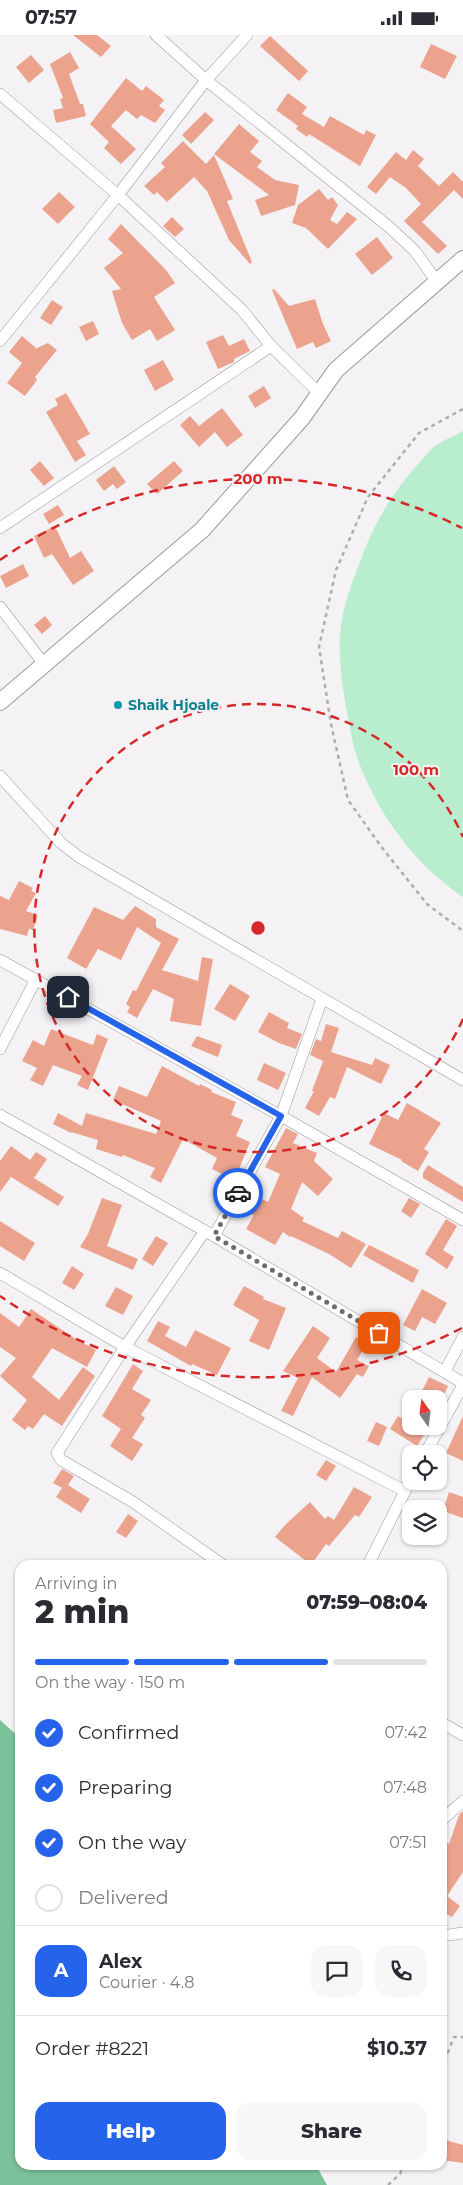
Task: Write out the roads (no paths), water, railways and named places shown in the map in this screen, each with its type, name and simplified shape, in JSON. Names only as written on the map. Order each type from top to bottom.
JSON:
[{"type":"street","points":[[156,35],[206,80],[388,226],[414,251],[437,282]]},
{"type":"street","points":[[0,341],[118,195],[206,80],[247,35]]},
{"type":"street","points":[[0,94],[118,195],[242,310],[271,346],[318,393]]},
{"type":"street","points":[[0,702],[202,530],[302,417],[336,370],[463,259]]},
{"type":"street","points":[[0,528],[271,346]]},
{"type":"street","points":[[0,607],[44,664]]},
{"type":"street","points":[[0,776],[61,843],[79,857],[463,1080]]},
{"type":"street","points":[[0,960],[281,1116],[463,1220]]},
{"type":"street","points":[[0,1049],[36,979]]},
{"type":"street","points":[[216,1560],[133,1502],[61,1460],[57,1453],[125,1347],[210,1233],[281,1116],[322,999]]},
{"type":"street","points":[[0,1115],[210,1233],[445,1371],[463,1384],[430,1445]]},
{"type":"street","points":[[0,1273],[125,1347],[405,1491],[370,1560]]},
{"type":"street","points":[[445,1371],[463,1337]]},
{"type":"street","points":[[447,1726],[463,1735]]},
{"type":"street","points":[[447,1815],[463,1801]]},
{"type":"street","points":[[449,1935],[463,1933]]},
{"type":"place","name":"Shaik Hjoale","points":[[118,705]]}]
